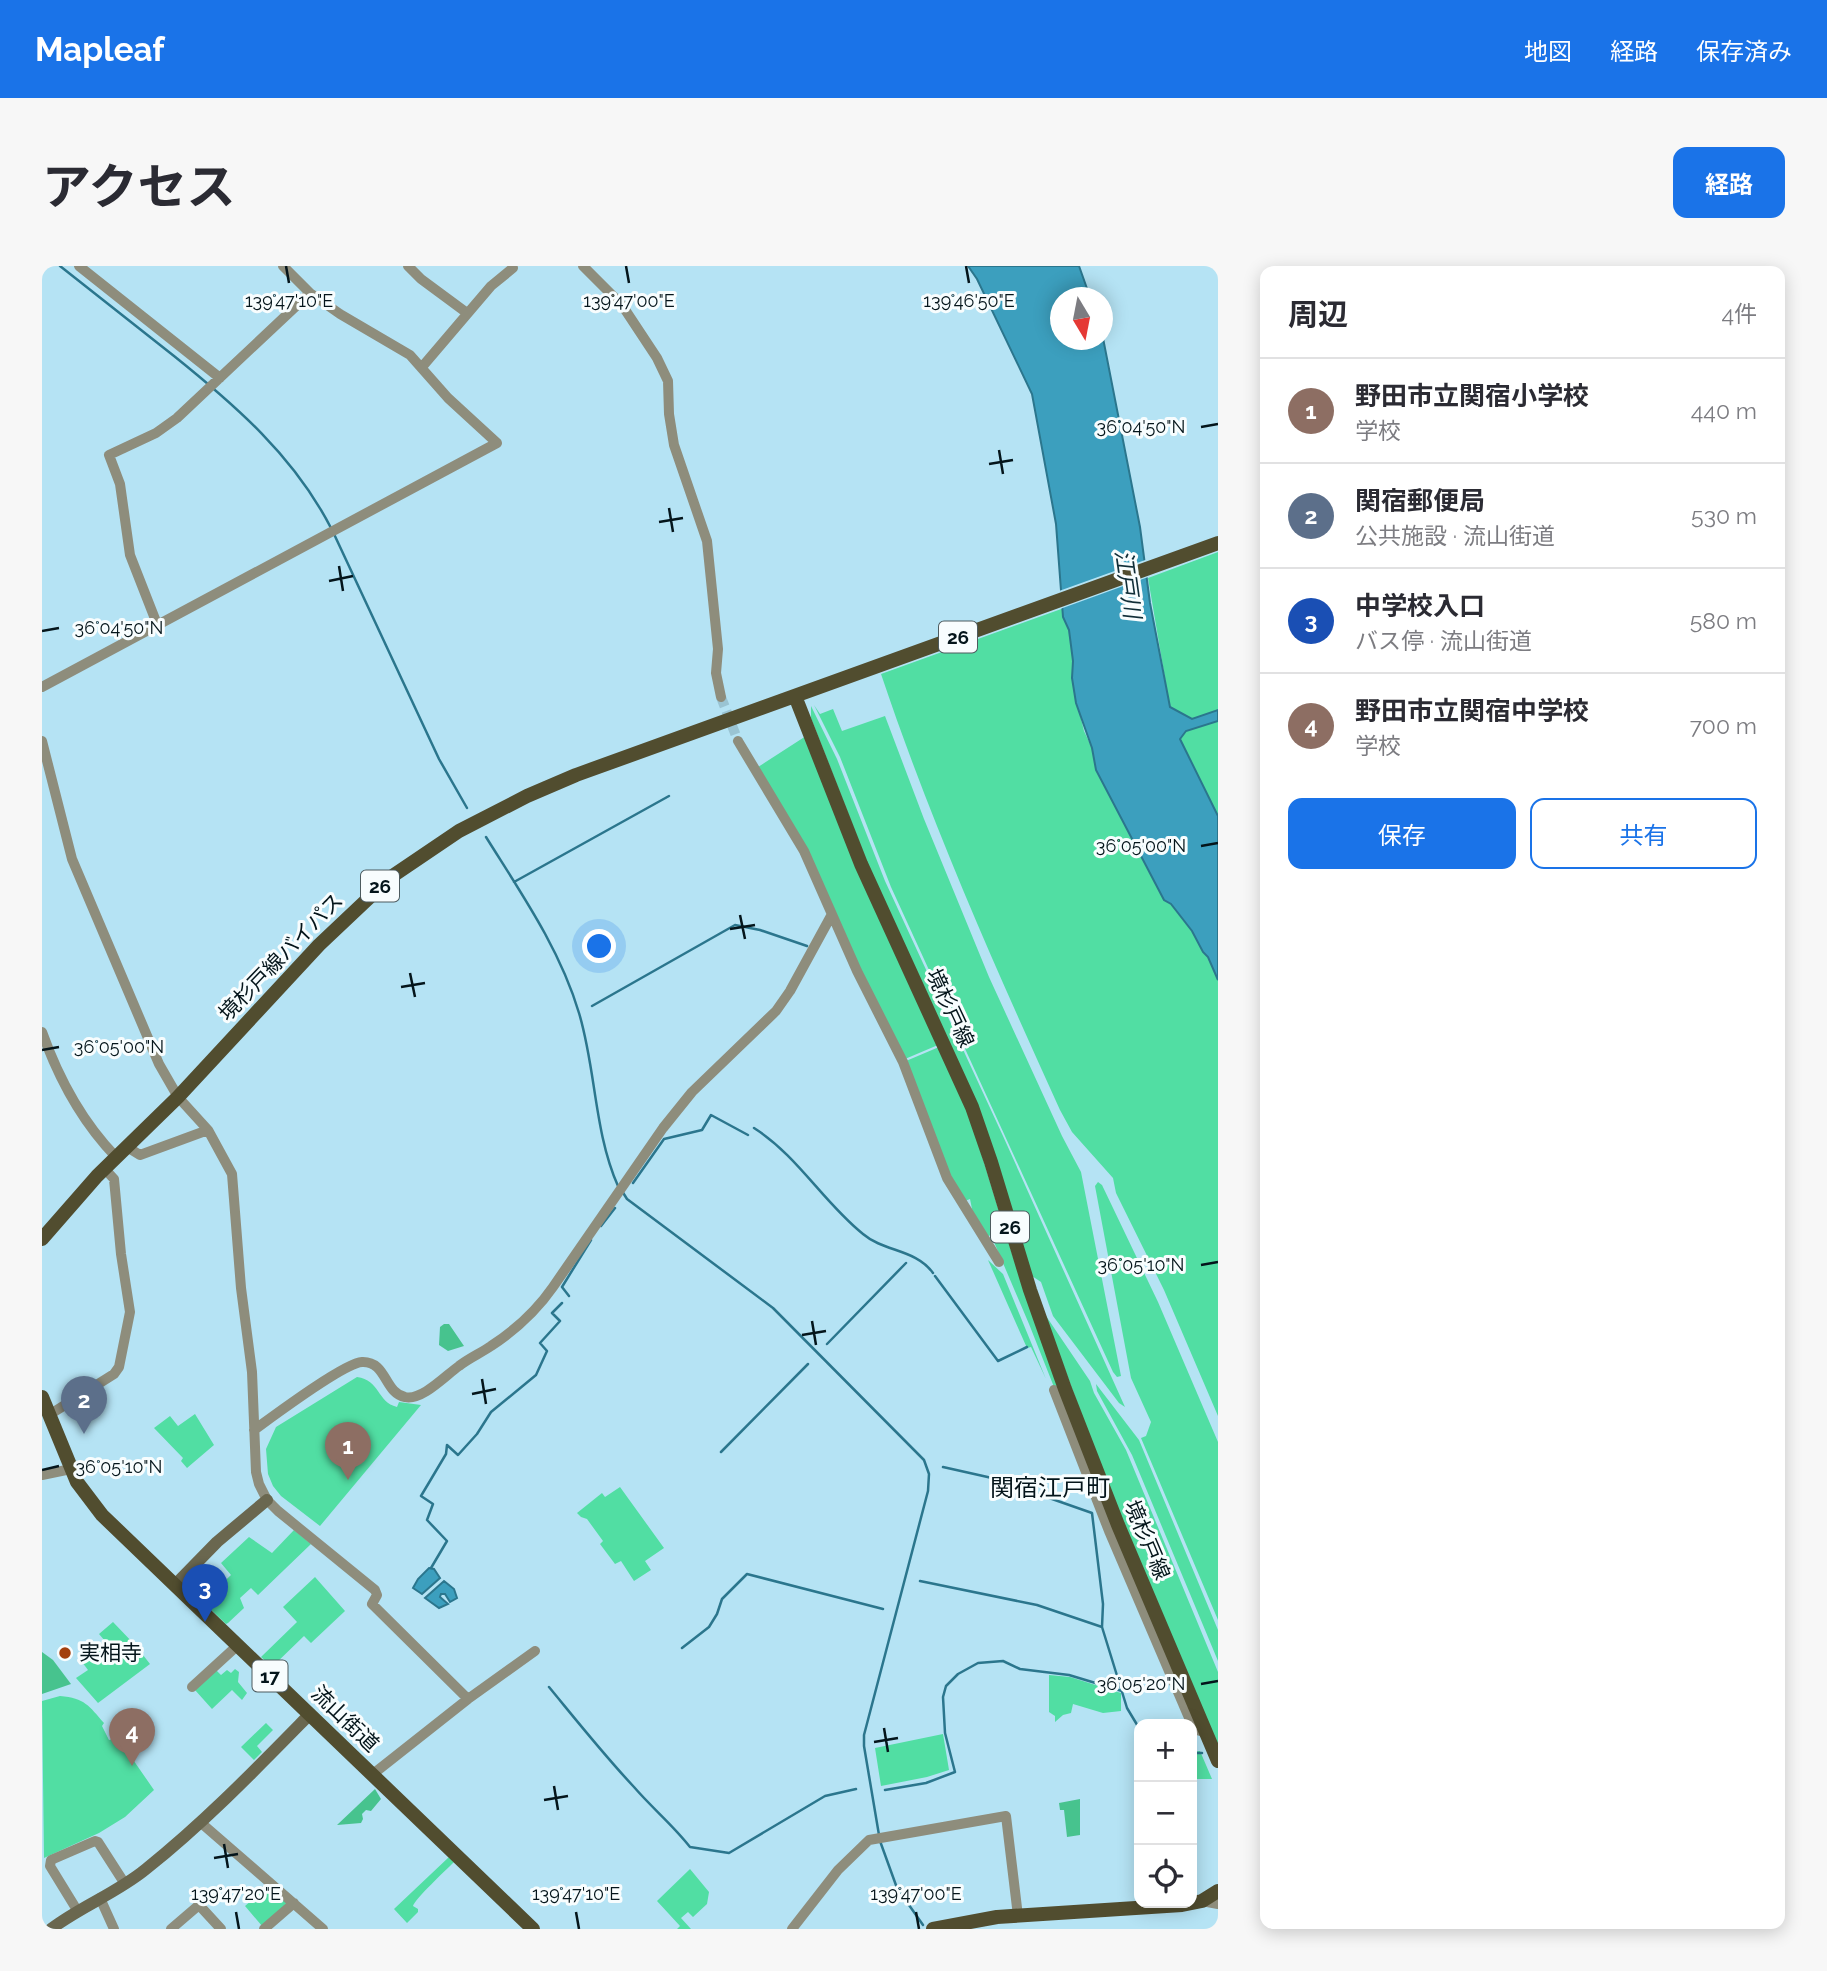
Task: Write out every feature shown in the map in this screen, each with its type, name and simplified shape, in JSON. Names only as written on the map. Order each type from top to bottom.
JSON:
[{"type":"main road","name":"26","points":[[795,696],[1218,543]]},
{"type":"main road","name":"境杉戸線バイパス","points":[[42,1238],[104,1168],[178,1097],[363,901],[424,853],[491,813],[564,780],[795,696]]},
{"type":"main road","name":"境杉戸線","points":[[795,696],[866,876],[972,1107],[1040,1322],[1069,1402],[1218,1760]]},
{"type":"main road","name":"流山街道","points":[[42,1397],[71,1469],[83,1492],[102,1515],[533,1929]]},
{"type":"main road","points":[[933,1929],[978,1919],[1170,1906],[1202,1901],[1218,1891]]},
{"type":"street","points":[[79,266],[217,380]]},
{"type":"street","points":[[42,687],[497,443],[448,398],[410,355],[310,293],[283,266]]},
{"type":"street","points":[[408,266],[467,313]]},
{"type":"street","points":[[583,266],[622,305],[657,358],[668,381],[674,445],[707,541],[718,649],[716,673],[721,697]]},
{"type":"street","points":[[422,368],[491,286],[513,268]]},
{"type":"street","points":[[157,624],[130,555],[120,484],[109,455],[156,433],[177,418],[310,293]]},
{"type":"street","points":[[42,741],[72,859],[159,1064],[178,1097],[208,1130],[232,1174],[241,1287],[252,1372],[256,1472],[259,1484],[267,1500],[278,1511],[375,1590],[377,1595],[372,1604],[468,1699]]},
{"type":"street","points":[[738,741],[742,752],[804,851],[831,916],[903,1062],[947,1178],[999,1262]]},
{"type":"street","points":[[254,1430],[303,1395],[358,1362],[379,1367],[395,1392],[402,1397],[416,1396],[492,1345],[544,1300],[663,1128],[692,1092],[776,1011],[831,916]]},
{"type":"street","points":[[42,1032],[63,1084],[106,1147],[140,1156],[208,1130]]},
{"type":"street","points":[[49,1415],[114,1374],[119,1367],[128,1327],[130,1312],[114,1180],[104,1168]]},
{"type":"street","points":[[1054,1390],[1109,1531],[1185,1707],[1197,1730],[1207,1733]]},
{"type":"street","points":[[42,1475],[71,1469]]},
{"type":"street","points":[[175,1585],[217,1542],[267,1500]]},
{"type":"street","points":[[192,1687],[238,1645]]},
{"type":"street","points":[[373,1774],[468,1699],[535,1651]]},
{"type":"street","points":[[51,1929],[77,1910],[145,1871],[200,1822],[310,1714]]},
{"type":"street","points":[[792,1929],[838,1870],[869,1840],[1006,1816],[1018,1916]]},
{"type":"street","points":[[200,1822],[323,1929]]},
{"type":"street","points":[[77,1910],[50,1866],[51,1860],[90,1842],[98,1842],[125,1884]]},
{"type":"street","points":[[100,1898],[114,1929]]},
{"type":"street","points":[[1202,1901],[1218,1904]]},
{"type":"street","points":[[264,1929],[294,1903]]},
{"type":"street","points":[[171,1929],[199,1905],[221,1929]]},
{"type":"green space","points":[[1218,552],[1218,710],[1192,719],[1170,708],[1148,578]]},
{"type":"green space","points":[[1064,608],[1063,617],[1069,630],[1073,661],[1073,686],[1096,770],[1164,900],[1171,904],[1192,931],[1218,980],[1218,1416],[1164,1290],[1116,1193],[1113,1178],[1072,1132],[1060,1110],[942,840],[881,674]]},
{"type":"green space","points":[[814,705],[820,714],[833,709],[842,731],[885,716],[989,977],[1081,1172],[1121,1376],[1117,1377],[1113,1372],[891,887],[840,757]]},
{"type":"green space","points":[[811,706],[837,759],[885,881],[1125,1407],[1119,1403],[1053,1316],[1041,1282],[1029,1274],[1010,1212],[872,875],[811,718]]},
{"type":"green space","points":[[1218,721],[1218,816],[1180,739],[1186,731]]},
{"type":"green space","points":[[806,736],[938,1045],[905,1059],[758,767]]},
{"type":"green space","points":[[939,1047],[971,1120],[1013,1257],[1102,1508],[991,1235],[986,1237],[973,1214],[970,1199],[965,1201],[945,1167],[906,1061]]},
{"type":"green space","points":[[1098,1182],[1102,1185],[1158,1302],[1218,1442],[1218,1620],[1141,1438],[1146,1436],[1151,1422],[1131,1378],[1095,1186]]},
{"type":"green space","points":[[988,1260],[1003,1274],[1046,1379],[1031,1347],[1027,1348]]},
{"type":"green space","points":[[1044,1313],[1090,1381],[1126,1450],[1218,1672],[1218,1747],[1117,1510]]},
{"type":"green space","points":[[449,1324],[464,1346],[448,1351],[439,1345],[440,1327]]},
{"type":"green space","points":[[357,1377],[370,1382],[390,1404],[397,1407],[399,1402],[421,1405],[320,1526],[281,1496],[273,1486],[268,1474],[266,1449],[276,1427]]},
{"type":"green space","points":[[1096,1384],[1139,1440],[1218,1630],[1218,1661],[1132,1455],[1097,1391]]},
{"type":"green space","points":[[195,1414],[214,1445],[187,1468],[181,1461],[183,1458],[154,1428],[170,1416],[178,1426]]},
{"type":"green space","points":[[620,1487],[664,1548],[645,1561],[651,1570],[634,1581],[621,1561],[615,1564],[600,1544],[603,1541],[587,1519],[577,1513],[602,1493],[605,1497]]},
{"type":"green space","points":[[294,1530],[311,1544],[258,1595],[251,1588],[240,1598],[244,1608],[228,1623],[203,1602],[231,1575],[221,1563],[249,1537],[272,1553]]},
{"type":"green space","points":[[315,1577],[345,1611],[311,1643],[304,1636],[272,1667],[261,1657],[297,1622],[283,1607]]},
{"type":"green space","points":[[113,1622],[150,1664],[98,1703],[76,1678],[88,1670],[82,1662],[105,1641],[99,1634]]},
{"type":"green space","points":[[42,1652],[53,1660],[71,1684],[42,1694]]},
{"type":"green space","points":[[235,1669],[239,1672],[238,1682],[247,1693],[242,1700],[232,1690],[212,1709],[195,1690],[216,1670],[221,1675],[227,1670],[231,1673]]},
{"type":"green space","points":[[1049,1675],[1070,1677],[1121,1693],[1121,1711],[1103,1713],[1073,1704],[1071,1713],[1063,1715],[1055,1722],[1055,1716],[1049,1712]]},
{"type":"green space","points":[[60,1696],[81,1701],[90,1708],[104,1723],[102,1726],[109,1740],[118,1738],[154,1790],[125,1817],[99,1833],[44,1858],[42,1701]]},
{"type":"green space","points":[[266,1723],[273,1730],[257,1746],[262,1752],[254,1760],[241,1747]]},
{"type":"green space","points":[[943,1734],[949,1770],[881,1786],[875,1748]]},
{"type":"green space","points":[[1197,1751],[1200,1751],[1212,1779],[1197,1779]]},
{"type":"green space","points":[[375,1789],[381,1799],[371,1811],[366,1810],[362,1814],[361,1823],[337,1825]]},
{"type":"green space","points":[[1080,1799],[1080,1835],[1067,1837],[1064,1810],[1060,1810],[1059,1803]]},
{"type":"green space","points":[[449,1857],[454,1862],[415,1902],[413,1906],[418,1912],[407,1923],[394,1909]]},
{"type":"green space","points":[[690,1869],[709,1892],[707,1904],[693,1917],[688,1912],[681,1918],[691,1929],[677,1929],[680,1926],[657,1901]]},
{"type":"green space","points":[[268,1886],[286,1901],[286,1905],[262,1926],[245,1906]]},
{"type":"water","name":"江戸川","points":[[968,266],[1079,266],[1086,287],[1050,287],[1050,350],[1105,350],[1140,527],[1150,603],[1170,707],[1192,719],[1218,710],[1218,721],[1186,731],[1180,739],[1218,816],[1218,980],[1192,931],[1171,904],[1164,900],[1096,770],[1092,748],[1076,703],[1069,630],[1063,617],[1056,524],[1032,394],[977,279]]},
{"type":"water","points":[[429,1568],[434,1569],[440,1578],[422,1594],[413,1588]]},
{"type":"water","points":[[444,1581],[454,1589],[457,1598],[450,1602],[445,1594],[441,1594],[440,1597],[448,1604],[439,1608],[425,1598]]},
{"type":"pier","points":[[1148,559],[1151,576],[1060,609],[1059,591]]},
{"type":"waterway","points":[[60,266],[219,393],[262,433],[299,478],[331,528]]},
{"type":"waterway","points":[[334,534],[439,759],[467,808]]},
{"type":"waterway","points":[[514,882],[669,796]]},
{"type":"waterway","points":[[486,837],[526,900],[571,989],[585,1034],[604,1144],[618,1186]]},
{"type":"waterway","points":[[592,1006],[735,925],[760,930],[807,946]]},
{"type":"waterway","points":[[633,1183],[664,1139],[702,1130],[711,1115],[748,1135]]},
{"type":"waterway","points":[[754,1128],[784,1152],[835,1208],[863,1234],[871,1240],[918,1259],[933,1273]]},
{"type":"waterway","points":[[622,1191],[627,1199],[773,1308],[924,1460],[929,1474],[928,1491],[864,1735],[879,1835]]},
{"type":"waterway","points":[[601,1226],[615,1208]]},
{"type":"waterway","points":[[569,1296],[562,1287],[591,1240]]},
{"type":"waterway","points":[[827,1344],[906,1263]]},
{"type":"waterway","points":[[935,1276],[998,1361],[1027,1347]]},
{"type":"waterway","points":[[431,1568],[447,1541],[427,1520],[433,1504],[421,1496],[446,1454],[447,1445],[458,1455],[477,1434],[491,1412],[536,1375],[547,1351],[540,1343],[560,1321],[552,1313],[562,1303]]},
{"type":"waterway","points":[[721,1452],[808,1364]]},
{"type":"waterway","points":[[943,1467],[992,1478],[1092,1513],[1103,1604],[1102,1627]]},
{"type":"waterway","points":[[682,1648],[709,1627],[722,1599],[747,1574],[883,1609]]},
{"type":"waterway","points":[[920,1581],[1037,1605],[1102,1627],[1127,1708],[1134,1720]]},
{"type":"waterway","points":[[885,1790],[926,1783],[955,1772],[945,1733],[943,1697],[946,1686],[958,1674],[978,1663],[1003,1661],[1020,1669],[1069,1675],[1122,1691]]},
{"type":"waterway","points":[[549,1687],[612,1763],[690,1847],[729,1853],[825,1796],[856,1789]]},
{"type":"waterway","points":[[1197,1753],[1202,1753]]},
{"type":"waterway","points":[[880,1841],[897,1888],[923,1925]]},
{"type":"tunnel","points":[[721,697],[738,741]]},
{"type":"place","name":"関宿郵便局","points":[[84,1434]]},
{"type":"place","name":"野田市立関宿小学校","points":[[348,1480]]},
{"type":"place","name":"中学校入口","points":[[205,1622]]},
{"type":"place","name":"実相寺","points":[[65,1653]]},
{"type":"place","name":"野田市立関宿中学校","points":[[132,1766]]},
{"type":"district","name":"関宿江戸町","points":[[1050,1488]]}]
